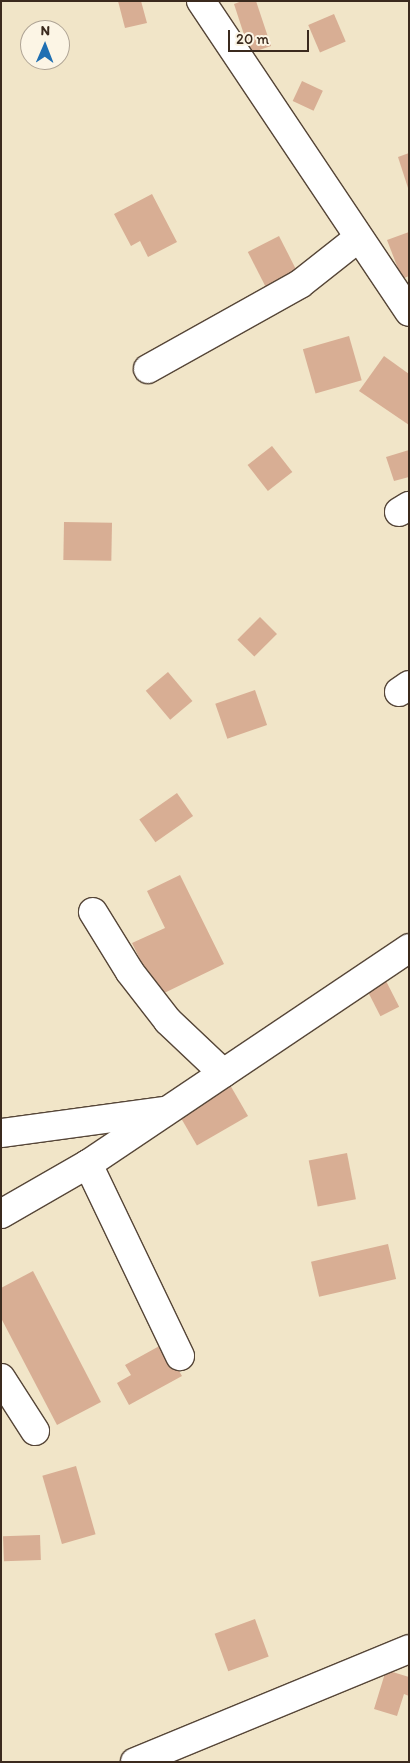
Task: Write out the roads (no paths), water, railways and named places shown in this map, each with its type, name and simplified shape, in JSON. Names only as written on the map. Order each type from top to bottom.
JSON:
[{"type":"street","points":[[201,1],[357,240],[409,312]]},
{"type":"street","points":[[148,369],[300,284],[357,240]]},
{"type":"street","points":[[93,912],[130,972],[168,1021],[223,1073]]},
{"type":"street","points":[[1,1214],[88,1164],[409,948]]},
{"type":"street","points":[[1,1133],[168,1110]]},
{"type":"street","points":[[88,1164],[180,1356]]},
{"type":"street","points":[[1,1378],[35,1431]]},
{"type":"street","points":[[135,1762],[307,1687],[409,1649]]}]
